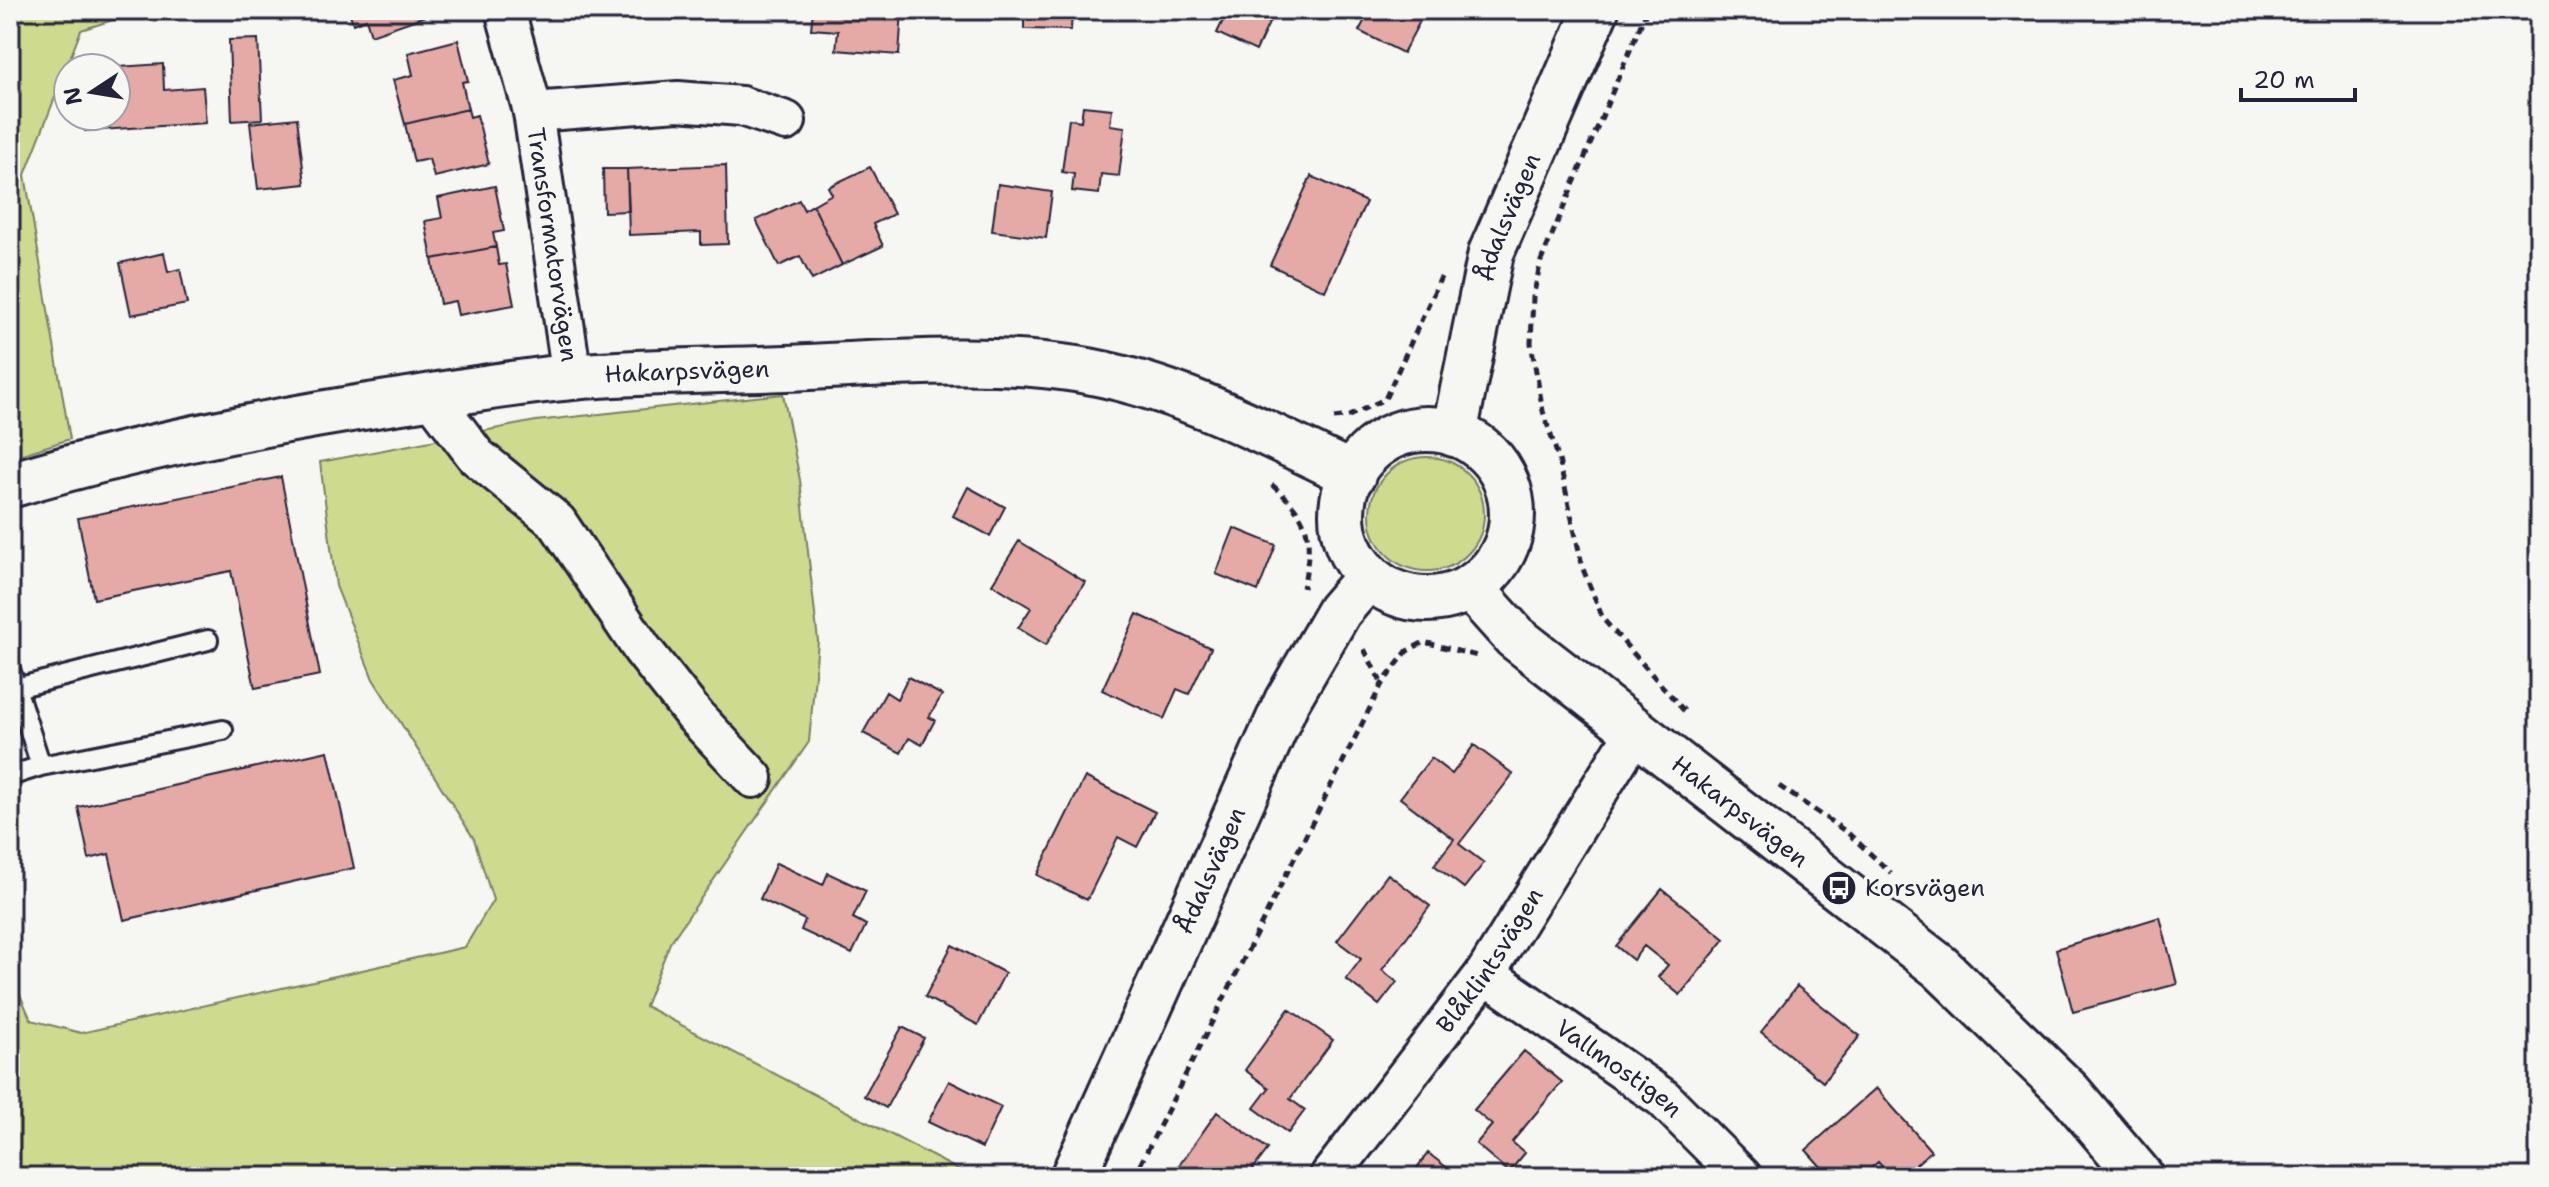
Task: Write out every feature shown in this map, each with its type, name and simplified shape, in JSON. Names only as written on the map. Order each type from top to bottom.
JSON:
[{"type":"street","name":"Transformatorvägen","points":[[505,10],[533,112],[572,377]]},
{"type":"street","name":"Ådalsvägen","points":[[1454,434],[1491,253],[1596,10]]},
{"type":"street","name":"Transformatorvägen","points":[[533,112],[678,101],[741,106],[786,121]]},
{"type":"street","name":"Hakarpsvägen","points":[[10,485],[96,459],[204,435],[431,396],[572,377],[860,364],[1015,364],[1076,369],[1137,383],[1176,397],[1279,463],[1353,475]]},
{"type":"street","points":[[431,396],[476,456],[557,522],[642,649],[695,716],[753,778]]},
{"type":"street","points":[[1418,430],[1454,434],[1475,444],[1493,461],[1505,482],[1512,505],[1511,529],[1503,552],[1489,572],[1470,587],[1445,597],[1418,598],[1391,591],[1369,576],[1353,554],[1344,528],[1344,500],[1353,475],[1366,455],[1395,436],[1418,430]]},
{"type":"street","name":"Ådalsvägen","points":[[1073,1177],[1287,701],[1339,611],[1369,576]]},
{"type":"street","name":"Hakarpsvägen","points":[[1470,587],[1515,637],[1940,967],[2069,1092],[2141,1177]]},
{"type":"street","name":"Blåklintsvägen","points":[[1329,1177],[1485,974],[1635,732]]},
{"type":"street","name":"Vallmostigen","points":[[1485,974],[1663,1098],[1742,1177]]},
{"type":"lane","points":[[16,688],[208,640]]},
{"type":"lane","points":[[10,669],[41,766]]},
{"type":"lane","points":[[10,776],[41,766],[223,730]]},
{"type":"path","points":[[1647,10],[1541,261],[1533,297],[1531,343],[1543,411],[1559,460],[1583,569],[1603,619],[1656,683],[1703,731],[1678,765]]},
{"type":"path","points":[[1276,488],[1279,463],[1303,414],[1349,416],[1385,399],[1445,270]]},
{"type":"path","points":[[1276,488],[1279,463]]},
{"type":"path","points":[[1276,488],[1300,513],[1311,546],[1302,590],[1339,611],[1382,684]]},
{"type":"path","points":[[1134,1177],[1382,684],[1407,651],[1424,642],[1477,657],[1490,666]]},
{"type":"green space","points":[[10,10],[144,10],[81,30],[73,52],[52,52],[52,105],[25,175],[70,439],[10,458]]},
{"type":"green space","points":[[783,394],[800,480],[818,641],[809,742],[670,943],[645,1006],[972,1177],[10,1177],[10,972],[31,1020],[81,1033],[465,947],[493,900],[474,839],[373,679],[336,586],[320,462],[536,421]]},
{"type":"green space","points":[[1427,457],[1449,461],[1467,474],[1480,492],[1484,514],[1480,536],[1467,554],[1449,567],[1427,571],[1405,567],[1387,554],[1374,536],[1370,514],[1374,492],[1387,474],[1405,461]]},
{"type":"building","points":[[349,10],[424,10],[426,16],[371,35],[366,19],[353,24]]},
{"type":"building","points":[[813,10],[902,10],[899,55],[836,50],[838,31],[811,29]]},
{"type":"building","points":[[1024,10],[1072,10],[1071,30],[1024,29]]},
{"type":"building","points":[[1228,10],[1275,10],[1256,51],[1217,33]]},
{"type":"building","points":[[1370,10],[1426,10],[1403,53],[1359,31]]},
{"type":"building","points":[[258,39],[262,119],[232,121],[229,40]]},
{"type":"building","points":[[458,40],[468,81],[462,82],[468,109],[405,124],[393,80],[413,75],[408,53]]},
{"type":"building","points":[[163,64],[164,90],[203,87],[206,123],[132,128],[132,66]]},
{"type":"building","points":[[1083,106],[1112,109],[1110,125],[1125,127],[1119,176],[1101,174],[1099,194],[1072,191],[1074,174],[1062,172],[1069,119],[1081,121]]},
{"type":"building","points":[[468,109],[470,117],[477,115],[489,164],[434,177],[429,159],[414,162],[405,124]]},
{"type":"building","points":[[297,118],[305,184],[258,189],[250,123]]},
{"type":"building","points":[[726,165],[728,244],[701,245],[701,232],[629,235],[627,169]]},
{"type":"building","points":[[870,167],[894,214],[873,224],[883,246],[842,265],[813,205],[832,194],[828,187]]},
{"type":"building","points":[[603,169],[627,169],[629,211],[604,212]]},
{"type":"building","points":[[1311,176],[1366,202],[1325,291],[1270,265]]},
{"type":"building","points":[[998,184],[1052,192],[1046,238],[992,231]]},
{"type":"building","points":[[495,186],[504,231],[493,233],[496,247],[432,259],[425,221],[442,218],[438,198]]},
{"type":"building","points":[[799,200],[804,210],[813,205],[842,265],[812,280],[800,256],[779,266],[756,220]]},
{"type":"building","points":[[496,247],[499,265],[506,264],[514,305],[458,315],[455,301],[440,304],[432,259]]},
{"type":"building","points":[[164,253],[168,272],[180,269],[187,304],[131,315],[120,263]]},
{"type":"building","points":[[281,477],[320,675],[255,688],[231,571],[94,599],[78,518]]},
{"type":"building","points":[[968,487],[1005,507],[990,536],[953,516]]},
{"type":"building","points":[[1234,528],[1276,545],[1258,591],[1216,574]]},
{"type":"building","points":[[1019,541],[1085,582],[1046,645],[1018,628],[1031,608],[992,584]]},
{"type":"building","points":[[1137,614],[1211,648],[1189,694],[1177,689],[1164,719],[1102,690]]},
{"type":"building","points":[[908,677],[942,695],[929,717],[935,720],[922,745],[909,738],[901,753],[863,733],[886,692],[897,699]]},
{"type":"building","points":[[1474,745],[1513,774],[1459,844],[1484,863],[1464,888],[1434,865],[1454,839],[1400,798],[1431,758],[1452,774]]},
{"type":"building","points":[[328,751],[354,868],[124,920],[109,854],[89,859],[78,807]]},
{"type":"building","points":[[1085,777],[1155,812],[1137,847],[1118,837],[1087,900],[1037,875]]},
{"type":"building","points":[[776,863],[823,885],[828,873],[866,891],[853,918],[866,925],[852,954],[801,930],[805,920],[760,899]]},
{"type":"building","points":[[1388,874],[1430,906],[1382,970],[1397,982],[1379,1005],[1346,979],[1361,959],[1337,941]]},
{"type":"building","points":[[1662,889],[1725,939],[1680,995],[1658,977],[1668,965],[1644,946],[1633,960],[1616,946]]},
{"type":"building","points":[[2160,917],[2177,984],[2073,1012],[2056,949]]},
{"type":"building","points":[[952,945],[1005,973],[978,1025],[925,997]]},
{"type":"building","points":[[1797,986],[1860,1036],[1823,1082],[1761,1032]]},
{"type":"building","points":[[1289,1009],[1333,1040],[1290,1099],[1305,1110],[1288,1133],[1254,1108],[1269,1088],[1245,1070]]},
{"type":"building","points":[[902,1027],[924,1038],[886,1108],[864,1096]]},
{"type":"building","points":[[1524,1051],[1562,1082],[1512,1142],[1525,1153],[1509,1172],[1476,1144],[1492,1125],[1474,1110]]},
{"type":"building","points":[[949,1081],[1001,1107],[982,1148],[928,1122]]},
{"type":"building","points":[[1876,1088],[1931,1151],[1902,1177],[1891,1177],[1878,1162],[1861,1177],[1830,1177],[1806,1150]]},
{"type":"building","points":[[1217,1112],[1268,1149],[1247,1177],[1177,1177],[1173,1174]]},
{"type":"building","points":[[1428,1153],[1459,1177],[1410,1177]]},
{"type":"place","name":"Korsvägen","points":[[1839,888]]}]
